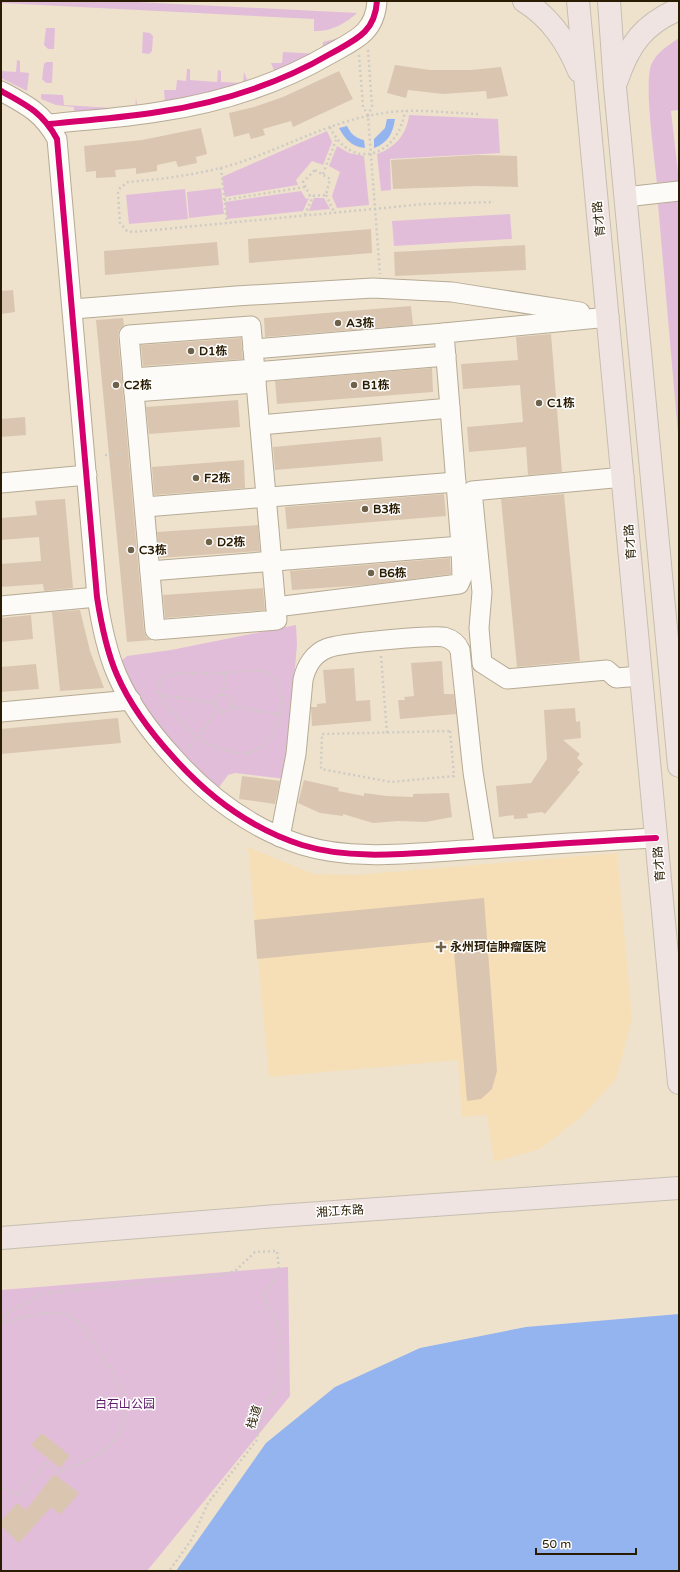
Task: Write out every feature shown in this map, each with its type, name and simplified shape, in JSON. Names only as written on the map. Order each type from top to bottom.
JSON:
[{"type":"main road","points":[[524,1],[542,14],[557,30],[570,50],[587,94],[615,92]]},
{"type":"main road","name":"育才路","points":[[578,1],[624,476],[679,1083]]},
{"type":"main road","points":[[609,1],[615,92],[625,197],[676,700],[679,766]]},
{"type":"main road","points":[[615,92],[622,63],[632,45],[646,28],[664,15],[679,9]]},
{"type":"main road","name":"湘江东路","points":[[1,1238],[276,1216],[679,1188]]},
{"type":"street","points":[[49,124],[157,113],[187,108],[215,101],[267,84],[324,58],[359,37],[371,25],[377,1]]},
{"type":"street","points":[[1,91],[26,104],[49,124],[56,140],[60,159],[97,597],[108,650],[117,675],[145,723],[180,764],[195,780],[244,818],[280,837],[303,845],[333,851],[367,854],[401,854],[656,838]]},
{"type":"street","points":[[625,197],[679,191]]},
{"type":"street","points":[[72,309],[236,296],[381,288],[414,289],[467,294],[609,317]]},
{"type":"street","points":[[253,349],[609,317]]},
{"type":"street","points":[[251,326],[255,375],[277,620],[155,630],[129,335],[251,326]]},
{"type":"street","points":[[276,607],[460,584],[462,577],[461,546],[444,333]]},
{"type":"street","points":[[134,385],[255,375],[446,356]]},
{"type":"street","points":[[260,425],[450,408]]},
{"type":"street","points":[[1,483],[87,475]]},
{"type":"street","points":[[624,476],[472,491],[482,592],[479,628],[482,663],[507,679],[607,670],[616,678],[642,676]]},
{"type":"street","points":[[145,507],[456,482]]},
{"type":"street","points":[[150,571],[461,546]]},
{"type":"street","points":[[1,606],[97,597]]},
{"type":"street","points":[[280,837],[296,754],[305,669],[318,653],[328,648],[435,636],[452,641],[460,650],[473,772],[485,848]]},
{"type":"street","points":[[1,712],[131,700]]},
{"type":"path","points":[[368,48],[372,106],[368,116]]},
{"type":"path","points":[[359,53],[363,106],[368,116],[381,288]]},
{"type":"path","points":[[330,127],[336,140],[351,151],[370,153],[382,150],[396,138],[401,130],[405,111]]},
{"type":"path","points":[[478,114],[405,111],[368,116],[330,127],[220,168],[168,178],[128,182],[120,188],[118,193],[120,223],[127,231],[133,232],[425,204],[494,202]]},
{"type":"path","points":[[323,174],[336,140]]},
{"type":"path","points":[[220,168],[226,223]]},
{"type":"path","points":[[326,195],[310,196],[305,187],[303,182],[314,170],[330,178],[326,195],[334,212]]},
{"type":"path","points":[[224,200],[305,187]]},
{"type":"path","points":[[305,215],[313,196]]},
{"type":"path","points":[[380,641],[387,733]]},
{"type":"path","points":[[261,670],[272,676],[280,692],[282,702],[281,715],[273,734],[256,750],[248,753],[222,749],[197,738],[168,707],[160,695],[158,688],[160,680],[176,673],[225,673],[261,670]]},
{"type":"path","points":[[223,695],[225,673]]},
{"type":"path","points":[[160,695],[216,703]]},
{"type":"path","points":[[223,695],[232,698],[232,706],[225,712],[218,709],[216,703],[219,696],[223,695]]},
{"type":"path","points":[[232,706],[281,715]]},
{"type":"path","points":[[180,764],[218,709]]},
{"type":"path","points":[[450,731],[454,776],[391,782],[321,769],[322,734],[387,733],[450,731]]},
{"type":"path","points":[[1,1322],[38,1315],[56,1314],[69,1316],[79,1322],[106,1362],[122,1392],[127,1408],[125,1420],[119,1432],[108,1446],[98,1453],[58,1473],[46,1463],[18,1496],[1,1487]]},
{"type":"shaded area","name":"永州珂信肿瘤医院","points":[[248,847],[313,874],[356,875],[617,853],[632,1019],[616,1079],[581,1117],[540,1149],[494,1162],[487,1115],[462,1117],[458,1060],[269,1077]]},
{"type":"green space","points":[[1,1],[118,1],[357,13],[347,21],[331,29],[314,31],[314,19],[1,3]]},
{"type":"green space","points":[[46,28],[55,28],[54,49],[48,49],[44,45]]},
{"type":"green space","points":[[361,28],[341,42],[321,54],[323,42],[339,38]]},
{"type":"green space","points":[[143,32],[150,33],[153,36],[152,51],[149,54],[142,53]]},
{"type":"green space","points":[[679,38],[679,110],[671,111],[679,181],[657,183],[649,102],[650,72],[652,63],[657,55]]},
{"type":"green space","points":[[283,52],[321,54],[298,66],[252,85],[204,99],[167,106],[128,112],[74,116],[74,107],[56,105],[41,99],[41,94],[63,95],[64,105],[135,109],[136,98],[138,109],[165,104],[164,90],[176,90],[177,80],[186,81],[187,69],[190,69],[190,80],[217,82],[218,70],[221,71],[221,82],[243,83],[244,72],[248,82],[275,73],[271,63],[282,63]]},
{"type":"green space","points":[[17,60],[20,61],[20,72],[29,73],[27,91],[1,78],[1,71],[16,72]]},
{"type":"green space","points":[[46,62],[53,62],[52,83],[46,83],[42,79],[44,64]]},
{"type":"green space","points":[[409,115],[498,119],[500,153],[390,159],[391,190],[381,191],[377,154],[395,144],[406,128]]},
{"type":"green space","points":[[327,131],[332,142],[323,165],[312,161],[296,180],[298,185],[225,197],[222,177]]},
{"type":"green space","points":[[337,146],[349,153],[364,156],[369,205],[337,208],[332,196],[340,172],[329,166]]},
{"type":"green space","points":[[221,188],[224,214],[189,218],[187,192]]},
{"type":"green space","points":[[185,189],[188,219],[129,224],[126,195]]},
{"type":"green space","points":[[301,191],[306,199],[309,198],[303,211],[227,219],[225,202]]},
{"type":"green space","points":[[314,198],[324,198],[330,209],[309,211]]},
{"type":"green space","points":[[679,201],[679,445],[658,204]]},
{"type":"green space","points":[[510,214],[512,239],[394,246],[392,221]]},
{"type":"green space","points":[[296,625],[297,644],[286,779],[235,773],[228,775],[217,790],[190,767],[148,716],[120,662],[127,656],[171,650]]},
{"type":"green space","name":"白石山公园","points":[[288,1267],[290,1396],[147,1571],[1,1571],[1,1290]]},
{"type":"water","points":[[387,119],[395,119],[393,129],[389,137],[383,143],[374,148],[374,139],[385,128]]},
{"type":"water","points":[[347,126],[354,135],[364,140],[365,148],[356,146],[346,139],[339,128]]},
{"type":"water","points":[[679,1314],[679,1571],[176,1571],[266,1443],[335,1387],[420,1348],[526,1327]]},
{"type":"building","points":[[395,65],[430,70],[471,70],[501,67],[508,96],[487,99],[486,91],[443,94],[408,90],[406,98],[387,93]]},
{"type":"building","points":[[339,71],[353,99],[293,127],[291,121],[263,129],[265,135],[251,139],[249,133],[234,137],[229,113],[254,107],[283,97]]},
{"type":"building","points":[[201,128],[207,154],[196,157],[197,163],[178,167],[176,161],[157,165],[157,171],[136,174],[136,168],[115,170],[116,177],[96,178],[96,171],[86,172],[84,146],[142,140]]},
{"type":"building","points":[[478,155],[517,156],[518,187],[478,186],[393,189],[391,160]]},
{"type":"building","points":[[371,229],[372,253],[249,263],[248,239]]},
{"type":"building","points":[[217,242],[219,265],[105,275],[104,251]]},
{"type":"building","points":[[525,245],[526,270],[395,276],[394,252]]},
{"type":"building","points":[[13,290],[15,312],[1,314],[1,291]]},
{"type":"building","name":"A3栋","points":[[411,306],[413,325],[265,337],[264,318]]},
{"type":"building","points":[[123,318],[124,325],[119,330],[118,336],[144,631],[146,637],[152,640],[127,642],[96,320]]},
{"type":"building","name":"C1栋","points":[[551,334],[562,472],[528,475],[526,447],[469,452],[467,427],[523,422],[520,385],[463,389],[461,364],[518,360],[516,337]]},
{"type":"building","name":"D1栋","points":[[241,338],[243,359],[143,366],[141,345]]},
{"type":"building","name":"B1栋","points":[[432,368],[433,392],[277,404],[275,381]]},
{"type":"building","points":[[238,400],[240,427],[149,434],[146,407]]},
{"type":"building","points":[[25,417],[26,435],[1,437],[1,419]]},
{"type":"building","points":[[381,437],[383,461],[275,470],[273,447]]},
{"type":"building","name":"F2栋","points":[[244,460],[245,488],[154,495],[152,467]]},
{"type":"building","name":"B3栋","points":[[444,494],[446,516],[287,529],[285,507]]},
{"type":"building","points":[[564,494],[580,661],[517,667],[501,499]]},
{"type":"building","points":[[65,499],[73,588],[44,591],[43,584],[1,587],[1,564],[41,561],[39,537],[1,540],[1,518],[37,515],[35,501]]},
{"type":"building","name":"D2栋","points":[[258,525],[260,551],[160,558],[157,532]]},
{"type":"building","name":"B6栋","points":[[450,558],[451,574],[366,585],[292,590],[290,571]]},
{"type":"building","points":[[263,588],[265,610],[165,618],[163,595]]},
{"type":"building","points":[[80,610],[90,651],[104,688],[60,691],[52,612]]},
{"type":"building","points":[[31,615],[33,639],[1,642],[1,618]]},
{"type":"building","points":[[442,661],[444,694],[454,694],[456,714],[400,719],[398,700],[405,700],[404,697],[414,696],[411,663]]},
{"type":"building","points":[[36,664],[39,689],[1,692],[1,667]]},
{"type":"building","points":[[354,668],[356,701],[370,700],[371,721],[312,726],[311,707],[317,707],[317,704],[326,703],[323,670]]},
{"type":"building","points":[[575,708],[576,722],[580,721],[581,738],[563,740],[580,754],[577,758],[583,764],[577,770],[580,772],[545,814],[542,812],[527,814],[528,818],[514,819],[514,815],[499,817],[496,786],[531,783],[547,759],[544,710]]},
{"type":"building","points":[[118,718],[121,743],[1,754],[1,729]]},
{"type":"building","points":[[242,776],[280,781],[275,804],[239,799]]},
{"type":"building","points":[[304,780],[339,788],[338,791],[364,796],[364,793],[413,797],[413,794],[449,793],[452,817],[426,822],[398,821],[373,823],[343,814],[343,816],[320,813],[298,803]]},
{"type":"building","points":[[484,898],[497,1071],[492,1089],[481,1099],[467,1101],[453,940],[257,959],[254,920]]},
{"type":"building","points":[[42,1433],[70,1456],[60,1468],[31,1445]]},
{"type":"building","points":[[54,1474],[79,1493],[60,1515],[51,1507],[19,1543],[1,1526],[1,1521],[17,1503],[26,1510]]},
{"type":"cycle path","points":[[49,124],[131,116],[203,104],[268,84],[310,65],[355,40],[368,28],[372,21],[377,1]]},
{"type":"cycle path","points":[[1,91],[34,110],[46,122],[57,139],[100,617],[110,656],[122,686],[142,719],[166,749],[201,785],[232,810],[266,830],[302,845],[321,850],[342,853],[383,855],[656,838]]},
{"type":"place","name":"A3栋","points":[[338,323]]},
{"type":"place","name":"D1栋","points":[[191,351]]},
{"type":"place","name":"C2栋","points":[[116,385]]},
{"type":"place","name":"B1栋","points":[[354,385]]},
{"type":"place","name":"C1栋","points":[[539,403]]},
{"type":"place","name":"F2栋","points":[[196,478]]},
{"type":"place","name":"B3栋","points":[[365,509]]},
{"type":"place","name":"D2栋","points":[[209,542]]},
{"type":"place","name":"C3栋","points":[[131,550]]},
{"type":"place","name":"B6栋","points":[[371,573]]},
{"type":"place","name":"永州珂信肿瘤医院","points":[[441,947]]}]
